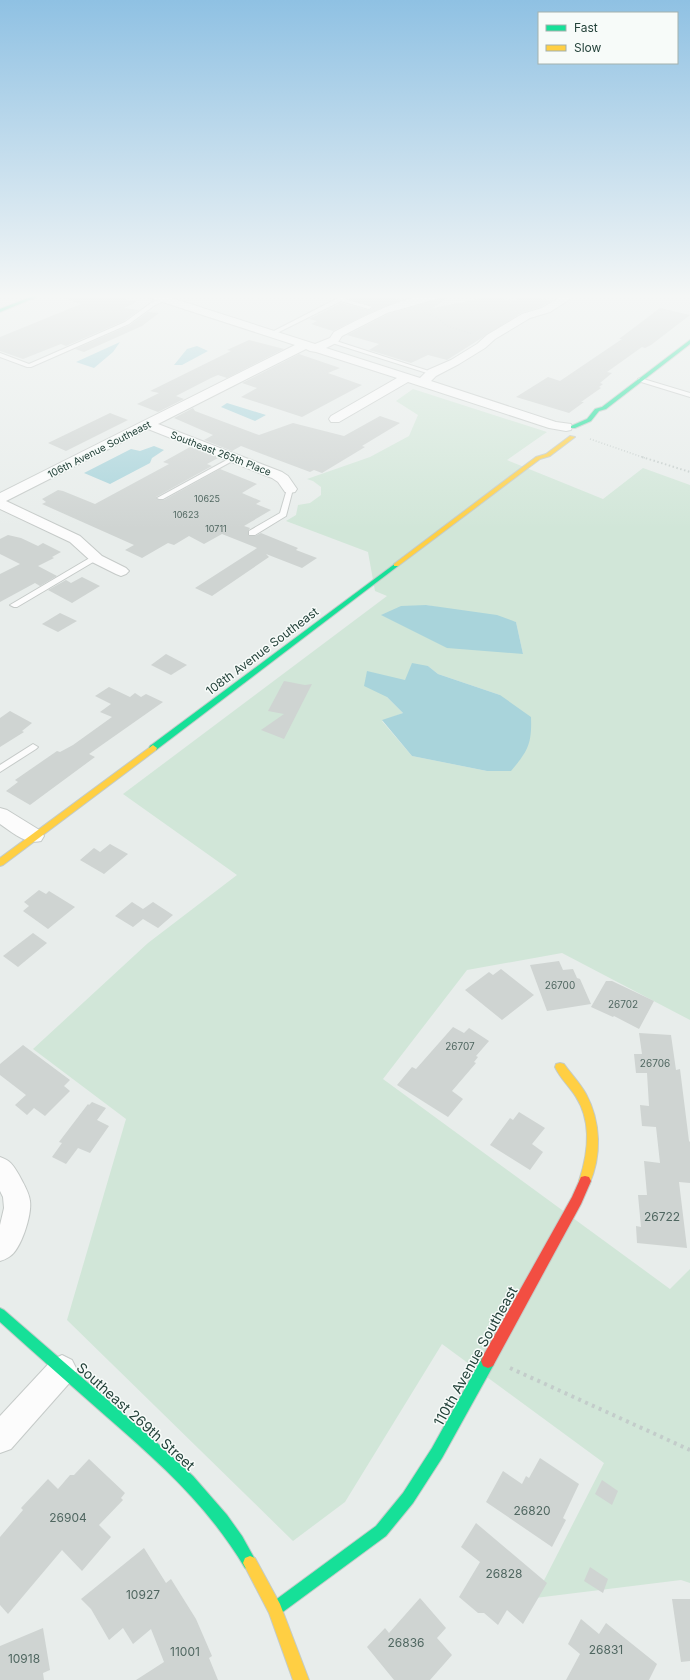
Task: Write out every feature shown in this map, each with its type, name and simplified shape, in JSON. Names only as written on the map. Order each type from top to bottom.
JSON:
[{"type":"street","name":"106th Avenue Southeast","points":[[0,499],[257,372]]},
{"type":"street","points":[[388,372],[572,432]]},
{"type":"street","name":"108th Avenue Southeast","points":[[0,862],[538,458],[539,452],[572,432],[600,421],[608,413],[604,408],[650,372]]},
{"type":"street","points":[[420,383],[428,379],[432,373]]},
{"type":"street","points":[[335,419],[406,378]]},
{"type":"street","name":"Southeast 265th Place","points":[[148,425],[277,475],[283,479],[290,489]]},
{"type":"street","points":[[0,504],[75,539],[96,558],[121,571]]},
{"type":"street","points":[[0,815],[34,836]]},
{"type":"street","name":"110th Avenue Southeast","points":[[275,1609],[381,1531],[408,1498],[437,1453],[578,1200],[588,1173],[592,1150],[592,1123],[582,1097],[560,1067]]},
{"type":"street","points":[[0,1168],[17,1201],[16,1218],[10,1235],[0,1248]]},
{"type":"street","name":"Southeast 269th Street","points":[[0,1314],[62,1370],[172,1464],[203,1498],[239,1542],[275,1609],[301,1680]]},
{"type":"street","points":[[0,1438],[62,1370]]},
{"type":"lane","points":[[640,380],[690,395]]},
{"type":"lane","points":[[161,498],[234,458]]},
{"type":"lane","points":[[252,533],[283,514],[290,489]]},
{"type":"lane","points":[[14,605],[96,558]]},
{"type":"lane","points":[[0,769],[33,747]]},
{"type":"path","points":[[572,432],[605,445],[690,472]]},
{"type":"path","points":[[489,1359],[690,1450]]},
{"type":"green space","points":[[413,389],[547,432],[507,460],[603,499],[643,468],[690,485],[690,1020],[562,953],[467,970],[383,1079],[670,1289],[690,1269],[690,1583],[681,1580],[535,1598],[604,1463],[442,1344],[345,1502],[293,1541],[67,1320],[126,1119],[33,1049],[148,943],[237,875],[123,794],[387,596],[375,591],[368,552],[286,521],[296,515],[298,505],[310,503],[321,495],[321,487],[313,481],[307,479],[370,457],[409,436],[418,415],[396,401]],"holes":[[[426,605],[516,622],[523,654]],[[428,666],[438,674],[500,695],[510,771],[487,771],[412,756],[382,721],[403,713],[387,697],[405,680]]]},
{"type":"water","points":[[227,403],[266,415],[255,421],[221,407]]},
{"type":"water","points":[[154,446],[164,450],[152,458],[150,463],[110,484],[84,473],[131,449],[140,451]]},
{"type":"water","points":[[426,605],[497,615],[516,622],[523,654],[447,648],[381,615],[401,606]]},
{"type":"water","points":[[412,663],[428,666],[438,674],[500,695],[531,717],[531,734],[528,747],[511,771],[487,771],[412,756],[382,720],[403,713],[387,697],[364,686],[367,671],[405,680]]},
{"type":"building","points":[[188,372],[238,372],[227,378],[218,375],[211,378],[176,396],[184,399],[158,412],[137,404],[159,393],[150,391]]},
{"type":"building","points":[[263,372],[329,372],[328,373],[362,385],[302,417],[241,397],[257,388],[242,383]]},
{"type":"building","points":[[573,372],[612,373],[600,383],[603,384],[599,387],[601,388],[581,402],[584,402],[569,413],[516,397],[548,377],[560,381]]},
{"type":"building","points":[[193,408],[195,411],[259,435],[293,423],[344,436],[380,416],[400,423],[362,446],[365,447],[322,473],[314,470],[310,472],[241,446],[232,451],[204,440],[213,435],[174,418]]},
{"type":"building","points":[[110,413],[128,420],[66,451],[48,443]]},
{"type":"building","points":[[190,447],[218,458],[207,464],[212,466],[156,497],[156,499],[164,500],[220,469],[257,484],[242,493],[261,501],[256,504],[271,510],[244,526],[250,528],[248,531],[248,536],[255,536],[261,533],[298,548],[296,550],[317,558],[302,568],[266,554],[269,557],[212,596],[195,588],[257,548],[222,534],[204,544],[189,536],[174,545],[168,543],[142,558],[125,550],[134,545],[42,504],[46,502],[42,499],[58,490],[95,504],[169,464],[163,462]]},
{"type":"building","points":[[8,535],[21,538],[38,546],[43,543],[61,552],[52,557],[54,558],[38,566],[57,576],[40,586],[35,583],[0,602],[0,574],[20,564],[0,554],[0,539]]},
{"type":"building","points":[[82,577],[100,586],[72,603],[48,590],[66,580],[71,583]]},
{"type":"building","points":[[60,613],[77,621],[58,632],[42,624]]},
{"type":"building","points":[[166,654],[187,665],[171,675],[151,665]]},
{"type":"building","points":[[284,681],[305,685],[312,684],[284,739],[261,730],[284,714],[268,711]]},
{"type":"building","points":[[109,687],[130,697],[135,693],[141,697],[146,694],[163,702],[89,754],[95,757],[30,805],[6,791],[18,782],[15,780],[57,751],[60,752],[73,745],[112,717],[100,712],[111,704],[95,696]]},
{"type":"building","points":[[10,711],[32,723],[22,731],[24,732],[0,747],[0,718]]},
{"type":"building","points":[[110,844],[128,854],[104,874],[80,860],[94,848],[100,852]]},
{"type":"building","points":[[39,890],[46,894],[49,891],[75,907],[48,929],[23,911],[29,906],[24,902]]},
{"type":"building","points":[[132,902],[143,909],[153,902],[173,915],[158,928],[143,919],[133,927],[115,916]]},
{"type":"building","points":[[33,933],[47,943],[18,967],[3,956]]},
{"type":"building","points":[[559,961],[563,970],[573,969],[577,978],[580,979],[591,1004],[547,1011],[530,965]]},
{"type":"building","points":[[501,969],[534,995],[502,1020],[465,990],[489,972],[493,975]]},
{"type":"building","points":[[606,981],[612,981],[654,1001],[639,1029],[614,1016],[613,1017],[591,1007]]},
{"type":"building","points":[[453,1027],[464,1033],[469,1028],[489,1041],[476,1056],[478,1057],[474,1062],[476,1063],[452,1091],[463,1099],[448,1117],[397,1085],[412,1067],[416,1069]]},
{"type":"building","points":[[639,1033],[671,1035],[676,1070],[680,1069],[690,1142],[690,1183],[679,1182],[687,1248],[637,1243],[636,1226],[641,1227],[638,1195],[647,1195],[644,1161],[660,1163],[656,1127],[642,1126],[640,1105],[649,1106],[647,1073],[636,1073],[634,1054],[642,1054]]},
{"type":"building","points":[[23,1045],[70,1080],[64,1086],[70,1091],[45,1116],[34,1108],[27,1115],[15,1105],[26,1095],[0,1075],[0,1064]]},
{"type":"building","points":[[92,1102],[106,1108],[97,1120],[109,1126],[90,1153],[78,1148],[66,1164],[52,1157],[62,1143],[59,1142],[88,1104],[89,1105]]},
{"type":"building","points":[[519,1112],[545,1128],[532,1144],[543,1152],[530,1170],[490,1145],[510,1118],[513,1120]]},
{"type":"building","points":[[540,1458],[579,1484],[563,1518],[566,1520],[552,1547],[486,1502],[503,1471],[522,1484],[526,1476],[529,1478]]},
{"type":"building","points":[[89,1459],[125,1493],[121,1498],[123,1500],[99,1525],[111,1537],[82,1571],[62,1550],[8,1614],[0,1605],[0,1537],[23,1510],[21,1508],[48,1479],[58,1489],[70,1475],[74,1475]]},
{"type":"building","points":[[602,1480],[618,1491],[612,1505],[595,1494]]},
{"type":"building","points":[[476,1523],[547,1583],[523,1624],[507,1610],[498,1625],[484,1613],[478,1613],[459,1597],[480,1562],[461,1547]]},
{"type":"building","points":[[144,1548],[166,1583],[171,1579],[196,1619],[212,1656],[209,1658],[218,1680],[136,1680],[164,1662],[151,1629],[133,1644],[123,1628],[109,1640],[91,1609],[81,1599]]},
{"type":"building","points":[[590,1567],[608,1579],[603,1593],[584,1581]]},
{"type":"building","points":[[420,1598],[446,1628],[437,1638],[452,1655],[430,1680],[394,1680],[367,1647],[385,1628],[389,1633]]},
{"type":"building","points":[[672,1599],[690,1599],[690,1661],[681,1662]]},
{"type":"building","points":[[581,1619],[599,1634],[606,1623],[657,1664],[649,1680],[566,1680],[580,1654],[568,1644]]},
{"type":"building","points":[[43,1628],[50,1670],[43,1673],[44,1680],[0,1680],[0,1646]]},
{"type":"traffic: fast","points":[[573,427],[589,420],[597,410],[604,408],[650,372]]},
{"type":"traffic: fast","points":[[153,748],[396,565]]},
{"type":"traffic: fast","points":[[0,1314],[188,1481],[222,1520],[250,1563]]},
{"type":"traffic: fast","points":[[275,1609],[381,1531],[408,1498],[437,1453],[488,1361]]},
{"type":"traffic: slow","points":[[396,565],[538,458],[548,455],[572,437]]},
{"type":"traffic: slow","points":[[0,863],[153,748]]},
{"type":"traffic: slow","points":[[560,1067],[580,1093],[590,1117],[592,1128],[592,1150],[591,1160],[585,1181]]},
{"type":"traffic: slow","points":[[250,1563],[275,1609],[301,1680]]},
{"type":"traffic: jam","points":[[488,1361],[577,1200],[585,1181]]}]
